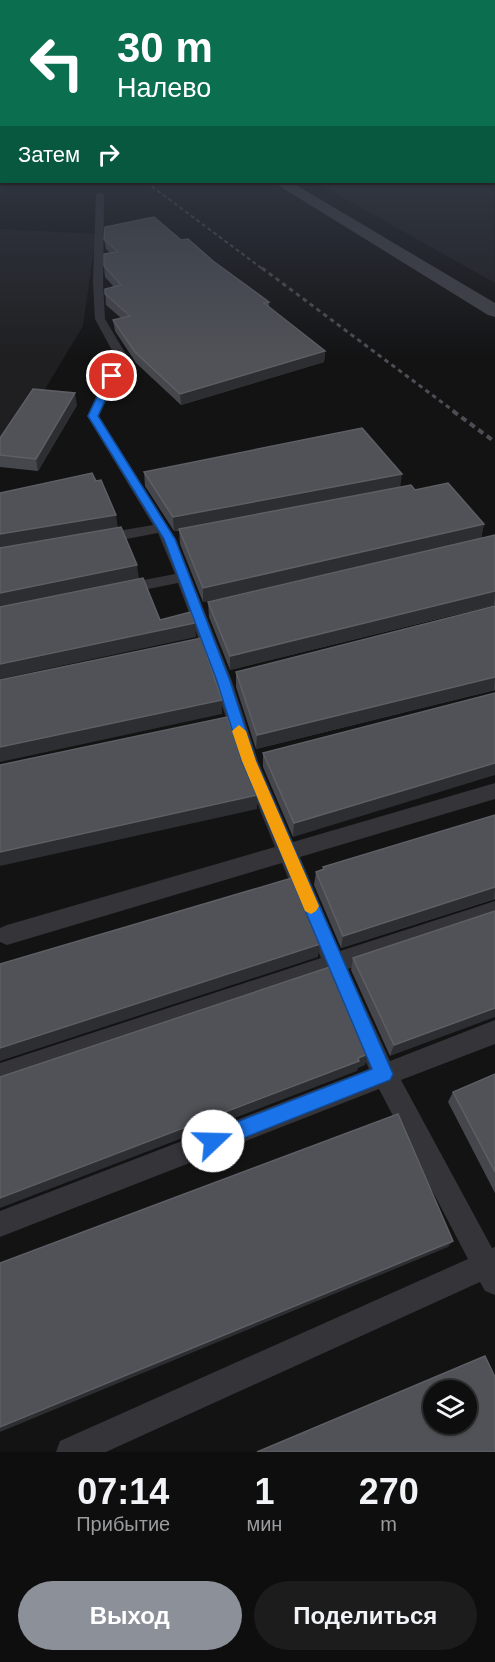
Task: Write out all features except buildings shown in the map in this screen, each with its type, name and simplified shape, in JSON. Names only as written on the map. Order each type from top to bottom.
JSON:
[{"type":"main road","points":[[349,223],[495,311]]},
{"type":"lane","points":[[71,1452],[492,1269],[384,1074],[334,963],[249,761],[236,720],[229,680],[202,644],[201,610],[183,577],[170,535],[93,416],[121,356],[100,319],[99,223]]},
{"type":"lane","points":[[80,542],[170,535]]},
{"type":"lane","points":[[103,593],[183,577]]},
{"type":"lane","points":[[213,725],[236,720]]},
{"type":"lane","points":[[249,761],[272,756]]},
{"type":"lane","points":[[8,935],[495,791]]},
{"type":"lane","points":[[0,1075],[495,910]]},
{"type":"lane","points":[[0,1224],[495,1032]]},
{"type":"shaded area","points":[[388,223],[495,223],[495,283]]},
{"type":"shaded area","points":[[0,229],[96,234],[83,326],[0,464]]},
{"type":"railway","points":[[201,223],[264,270]]},
{"type":"railway","points":[[262,268],[455,412]]},
{"type":"railway","points":[[453,411],[495,442]]},
{"type":"slow traffic","points":[[239,731],[249,761],[311,906]]},
{"type":"route","points":[[112,376],[93,416],[160,528],[170,539],[223,681],[249,761],[334,963],[384,1074],[213,1141]]}]
